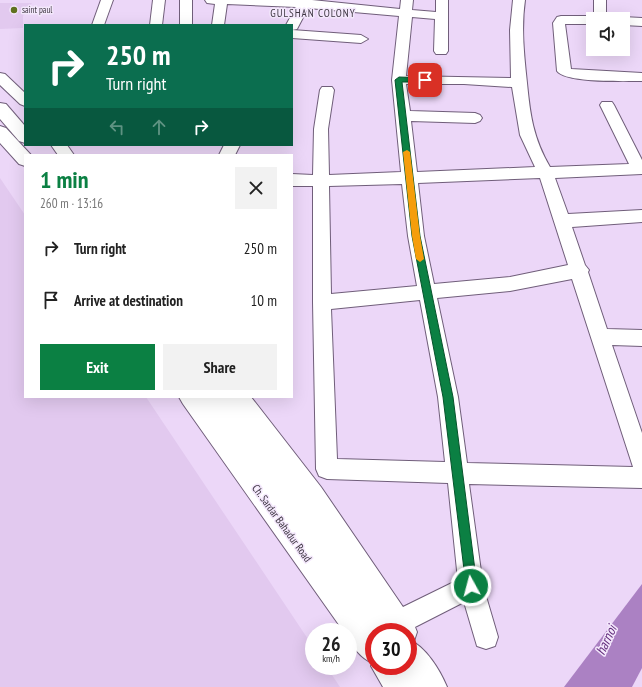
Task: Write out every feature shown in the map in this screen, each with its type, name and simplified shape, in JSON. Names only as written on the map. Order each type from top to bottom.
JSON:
[{"type":"main road","points":[[0,108],[24,135]]},
{"type":"main road","points":[[0,132],[24,159]]},
{"type":"main road","points":[[33,146],[39,154]]},
{"type":"main road","name":"Ch. Sardar Bahadur Road","points":[[192,398],[365,637]]},
{"type":"main road","name":"Ch. Sardar Bahadur Road","points":[[218,398],[395,623]]},
{"type":"main road","points":[[417,666],[432,687]]},
{"type":"main road","points":[[392,675],[401,687]]},
{"type":"street","points":[[98,24],[107,0]]},
{"type":"street","points":[[156,24],[159,0]]},
{"type":"street","points":[[186,0],[186,24]]},
{"type":"street","points":[[211,0],[405,6],[441,16]]},
{"type":"street","points":[[218,24],[222,0]]},
{"type":"street","points":[[441,51],[442,0]]},
{"type":"street","points":[[519,0],[517,11],[520,83],[527,134],[534,152],[546,173],[580,270],[642,464]]},
{"type":"street","points":[[600,0],[600,12]]},
{"type":"street","points":[[293,24],[305,2]]},
{"type":"street","points":[[405,6],[399,80],[416,236],[448,397],[471,586],[486,637]]},
{"type":"street","points":[[586,20],[561,20],[564,71],[571,74],[642,77]]},
{"type":"street","points":[[630,21],[642,22]]},
{"type":"street","points":[[293,34],[361,39]]},
{"type":"street","points":[[0,78],[24,100]]},
{"type":"street","points":[[399,80],[464,80],[520,83]]},
{"type":"street","points":[[313,495],[327,469],[322,302],[321,129],[327,90]]},
{"type":"street","points":[[293,180],[321,181],[409,176],[640,169],[608,105]]},
{"type":"street","points":[[403,116],[475,118]]},
{"type":"street","points":[[562,221],[642,216]]},
{"type":"street","points":[[322,302],[510,284],[580,270]]},
{"type":"street","points":[[601,337],[642,338]]},
{"type":"street","points":[[239,398],[313,495],[396,623]]},
{"type":"street","points":[[327,469],[642,477]]},
{"type":"street","points":[[413,623],[471,586]]},
{"type":"street","points":[[417,655],[439,687]]},
{"type":"shaded area","name":"saint paul","points":[[0,3],[32,3],[23,16],[23,28],[0,29]]},
{"type":"shaded area","points":[[0,178],[24,214],[24,398],[147,398],[305,635],[305,675],[332,675],[340,687],[0,687]]},
{"type":"water","name":"harnoi","points":[[642,584],[642,668],[632,687],[564,687]]},
{"type":"slow traffic","points":[[407,152],[420,259]]},
{"type":"place","name":"saint paul","points":[[14,10]]},
{"type":"district","name":"GULSHAN COLONY","points":[[313,13]]},
{"type":"route","points":[[425,80],[399,80],[416,236],[448,397],[471,586]]}]
